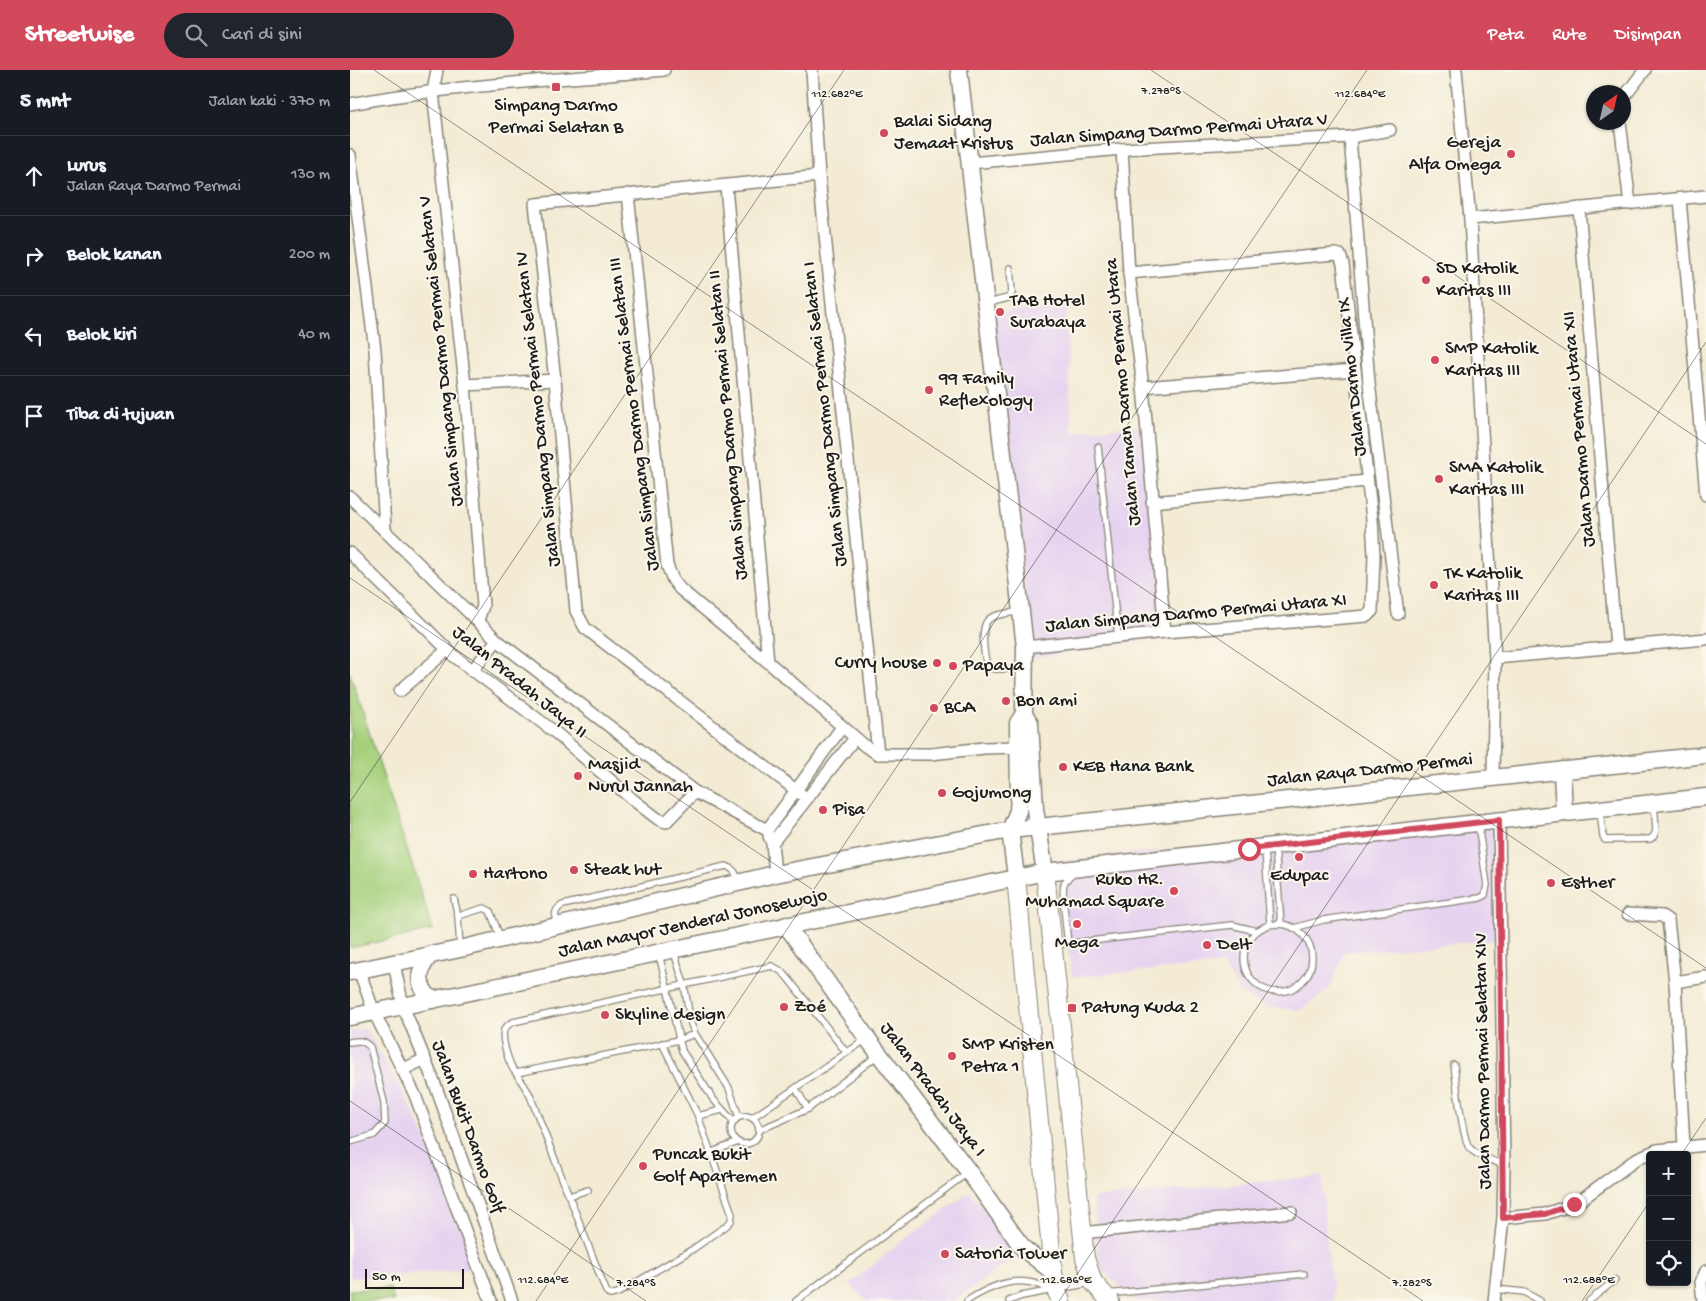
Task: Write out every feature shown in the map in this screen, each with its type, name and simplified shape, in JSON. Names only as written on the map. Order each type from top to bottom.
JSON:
[{"type":"main road","points":[[1045,872],[1060,944],[1081,1233],[1085,1258],[1102,1292]]},
{"type":"main road","points":[[1016,877],[1053,1272],[1058,1296]]},
{"type":"street","points":[[350,104],[390,96],[664,70]]},
{"type":"street","name":"Jalan Simpang Darmo Permai Selatan I","points":[[812,70],[819,176],[878,754]]},
{"type":"street","points":[[959,70],[984,304],[1025,648],[1024,714],[1018,723],[1018,811],[1010,830],[1016,877]]},
{"type":"street","points":[[1456,70],[1470,219],[1495,658],[1493,777]]},
{"type":"street","points":[[1631,88],[1645,70]]},
{"type":"street","name":"Jalan Simpang Darmo Permai Selatan V","points":[[436,74],[433,92],[465,385],[483,606],[478,620]]},
{"type":"street","name":"Jalan Simpang Darmo Permai Utara V","points":[[970,163],[1122,148],[1350,137],[1390,130]]},
{"type":"street","points":[[1621,130],[1630,204]]},
{"type":"street","name":"Jalan Darmo Villa IX","points":[[1350,137],[1369,383],[1398,614]]},
{"type":"street","name":"Jalan Taman Darmo Permai Utara","points":[[1122,148],[1129,273],[1142,387],[1165,632]]},
{"type":"street","points":[[350,155],[352,194],[375,350],[385,530]]},
{"type":"street","name":"Jalan Simpang Darmo Permai Selatan IV","points":[[806,798],[585,628],[576,611],[555,380],[535,204],[819,176]]},
{"type":"street","name":"Jalan Simpang Darmo Permai Selatan II","points":[[726,186],[768,662]]},
{"type":"street","name":"Jalan Simpang Darmo Permai Selatan III","points":[[628,194],[667,564],[673,580],[680,589],[842,727],[878,754]]},
{"type":"street","points":[[1470,219],[1706,196]]},
{"type":"street","points":[[1680,199],[1706,495]]},
{"type":"street","name":"Jalan Darmo Permai Utara XII","points":[[1579,208],[1616,646]]},
{"type":"street","points":[[1129,273],[1340,255],[1342,259],[1367,481],[1152,502]]},
{"type":"street","points":[[1142,387],[1355,370]]},
{"type":"street","points":[[465,385],[555,380]]},
{"type":"street","name":"Jalan Simpang Darmo Permai Utara XI","points":[[1025,648],[1165,632],[1366,616],[1372,611],[1374,556],[1367,481]]},
{"type":"street","points":[[350,497],[497,640],[695,792],[767,830],[772,843],[775,874]]},
{"type":"street","name":"Jalan Pradah Jaya II","points":[[350,553],[447,650],[556,733],[632,799],[662,821],[666,822],[695,792]]},
{"type":"street","points":[[1495,658],[1706,639]]},
{"type":"street","points":[[472,670],[497,640]]},
{"type":"street","points":[[400,691],[447,650]]},
{"type":"street","points":[[1024,714],[1030,723],[1035,810],[1045,872],[1479,827],[1499,820],[1706,797]]},
{"type":"street","points":[[767,830],[842,727]]},
{"type":"street","points":[[772,843],[806,798],[856,738]]},
{"type":"street","points":[[878,754],[931,754],[984,748],[1018,747]]},
{"type":"street","name":"Jalan Raya Darmo Permai","points":[[1039,826],[1706,755]]},
{"type":"street","points":[[1562,770],[1564,813]]},
{"type":"street","name":"Jalan Darmo Permai Selatan XIV","points":[[1494,1301],[1503,1218],[1504,1165],[1499,820]]},
{"type":"street","name":"Jalan Mayor Jenderal Jonosewojo","points":[[355,971],[460,949],[775,874],[1039,826]]},
{"type":"street","name":"Jalan Mayor Jenderal Jonosewojo","points":[[350,1016],[1045,872]]},
{"type":"street","points":[[1628,914],[1662,916],[1668,920],[1675,982],[1684,1147]]},
{"type":"street","name":"Jalan Pradah Jaya I","points":[[786,925],[867,1038],[1021,1244],[1053,1272]]},
{"type":"street","points":[[431,954],[422,968],[419,980],[421,986],[432,1000]]},
{"type":"street","name":"Jalan Bukit Darmo Golf","points":[[394,964],[403,1006],[425,1059],[512,1301]]},
{"type":"street","name":"Jalan Bukit Darmo Golf","points":[[355,971],[415,1096],[491,1301]]},
{"type":"street","points":[[1675,982],[1706,977]]},
{"type":"street","points":[[402,1070],[425,1059]]},
{"type":"street","points":[[432,1141],[452,1134]]},
{"type":"street","points":[[1503,1218],[1545,1214],[1574,1204],[1638,1158],[1657,1150],[1706,1145]]},
{"type":"street","points":[[1081,1233],[1291,1212]]},
{"type":"street","points":[[1703,1301],[1701,1282],[1706,1271]]},
{"type":"lane","points":[[984,304],[1008,298],[1012,293],[1010,268]]},
{"type":"lane","points":[[1098,447],[1118,637]]},
{"type":"lane","points":[[1021,611],[993,617],[988,620],[984,626],[985,659],[988,667],[996,669],[1026,669]]},
{"type":"lane","points":[[1600,809],[1602,836],[1605,840],[1650,839],[1654,836],[1656,830],[1654,803]]},
{"type":"lane","points":[[1294,928],[1323,920],[1480,898],[1485,895],[1487,886],[1479,827]]},
{"type":"lane","points":[[1270,848],[1282,924]]},
{"type":"lane","points":[[1270,848],[1270,924]]},
{"type":"lane","points":[[1257,931],[1232,925],[1060,944],[1066,930],[1063,885],[1069,877],[1078,871],[1270,848]]},
{"type":"lane","points":[[454,899],[458,916],[460,949]]},
{"type":"lane","points":[[458,916],[484,908],[490,911],[500,939]]},
{"type":"lane","points":[[1270,924],[1282,924],[1294,928],[1308,942],[1313,960],[1306,979],[1291,991],[1271,992],[1254,983],[1245,966],[1246,947],[1257,931],[1270,924]]},
{"type":"lane","points":[[665,950],[684,984],[691,1024],[695,1034],[729,1088],[737,1120]]},
{"type":"lane","points":[[665,950],[666,988],[682,1051],[722,1110],[737,1120]]},
{"type":"lane","points":[[662,1043],[698,1116],[732,1214],[731,1221],[693,1249],[618,1293],[610,1295],[606,1291],[529,1093],[512,1070],[503,1033],[507,1026],[513,1022],[772,966],[787,977],[846,1052]]},
{"type":"lane","points":[[516,1073],[678,1040],[695,1034]]},
{"type":"lane","points":[[752,1118],[867,1038]]},
{"type":"lane","points":[[350,1042],[360,1040],[370,1047],[384,1102],[385,1123],[374,1135],[350,1142]]},
{"type":"lane","points":[[759,1130],[808,1109],[879,1054]]},
{"type":"lane","points":[[1454,1065],[1465,1135],[1469,1148],[1504,1165]]},
{"type":"lane","points":[[796,1088],[808,1109]]},
{"type":"lane","points":[[698,1116],[722,1110]]},
{"type":"lane","points":[[702,1156],[738,1142],[748,1144],[754,1141],[758,1136],[759,1130],[757,1123],[752,1118],[745,1116],[737,1120],[731,1132],[738,1142]]},
{"type":"lane","points":[[796,1301],[969,1172]]},
{"type":"lane","points":[[569,1196],[588,1190]]},
{"type":"lane","points":[[1009,1301],[1022,1296],[1058,1296],[1304,1274]]},
{"type":"lane","points":[[1589,1301],[1615,1280]]},
{"type":"lane","points":[[967,1301],[984,1290],[1003,1284],[1026,1282],[1058,1296]]},
{"type":"lane","points":[[1495,1289],[1524,1292],[1540,1301]]},
{"type":"shaded area","points":[[1066,306],[1072,432],[1144,425],[1168,637],[1033,658],[991,314]]},
{"type":"shaded area","points":[[1491,820],[1497,940],[1344,952],[1330,988],[1300,1010],[1268,1007],[1240,993],[1223,964],[1072,977],[1057,869],[1064,860]]},
{"type":"shaded area","points":[[365,1028],[413,1111],[468,1236],[477,1269],[350,1278],[350,1031]]},
{"type":"shaded area","points":[[1322,1176],[1327,1246],[1334,1301],[1136,1301],[1100,1268],[1093,1198]]},
{"type":"shaded area","points":[[970,1192],[1019,1254],[954,1301],[866,1301],[850,1284],[903,1241]]},
{"type":"green space","points":[[350,673],[433,930],[350,948]]},
{"type":"green space","points":[[390,1288],[394,1301],[350,1301],[350,1290]]},
{"type":"place","name":"Simpang Darmo Permai Selatan B","points":[[556,87]]},
{"type":"place","name":"Balai Sidang Jemaat Kristus","points":[[884,133]]},
{"type":"place","name":"Gereja Alfa Omega","points":[[1511,154]]},
{"type":"place","name":"SD Katolik Karitas III","points":[[1426,280]]},
{"type":"place","name":"TAB Hotel Surabaya","points":[[1000,312]]},
{"type":"place","name":"SMP Katolik Karitas III","points":[[1435,360]]},
{"type":"place","name":"99 Family Reflexology","points":[[929,390]]},
{"type":"place","name":"SMA Katolik Karitas III","points":[[1439,479]]},
{"type":"place","name":"TK Katolik Karitas III","points":[[1434,585]]},
{"type":"place","name":"Curry house","points":[[937,663]]},
{"type":"place","name":"Papaya","points":[[953,666]]},
{"type":"place","name":"Bon ami","points":[[1006,701]]},
{"type":"place","name":"BCA","points":[[934,708]]},
{"type":"place","name":"KEB Hana Bank","points":[[1063,767]]},
{"type":"place","name":"Masjid Nurul Jannah","points":[[578,776]]},
{"type":"place","name":"Gojumong","points":[[942,793]]},
{"type":"place","name":"Pisa","points":[[823,810]]},
{"type":"place","name":"Edupac","points":[[1299,857]]},
{"type":"place","name":"Steak hut","points":[[574,870]]},
{"type":"place","name":"Hartono","points":[[473,874]]},
{"type":"place","name":"Esther","points":[[1551,883]]},
{"type":"place","name":"Ruko HR. Muhamad Square","points":[[1174,891]]},
{"type":"place","name":"Mega","points":[[1077,924]]},
{"type":"place","name":"Delt","points":[[1207,945]]},
{"type":"place","name":"Zoé","points":[[784,1007]]},
{"type":"place","name":"Patung Kuda 2","points":[[1072,1008]]},
{"type":"place","name":"Skyline design","points":[[605,1015]]},
{"type":"place","name":"SMP Kristen Petra 1","points":[[952,1056]]},
{"type":"place","name":"Puncak Bukit Golf Apartemen","points":[[643,1166]]},
{"type":"place","name":"Satoria Tower","points":[[945,1254]]},
{"type":"route","points":[[1249,849],[1499,820],[1504,1165],[1503,1218],[1545,1214],[1574,1204]]}]
